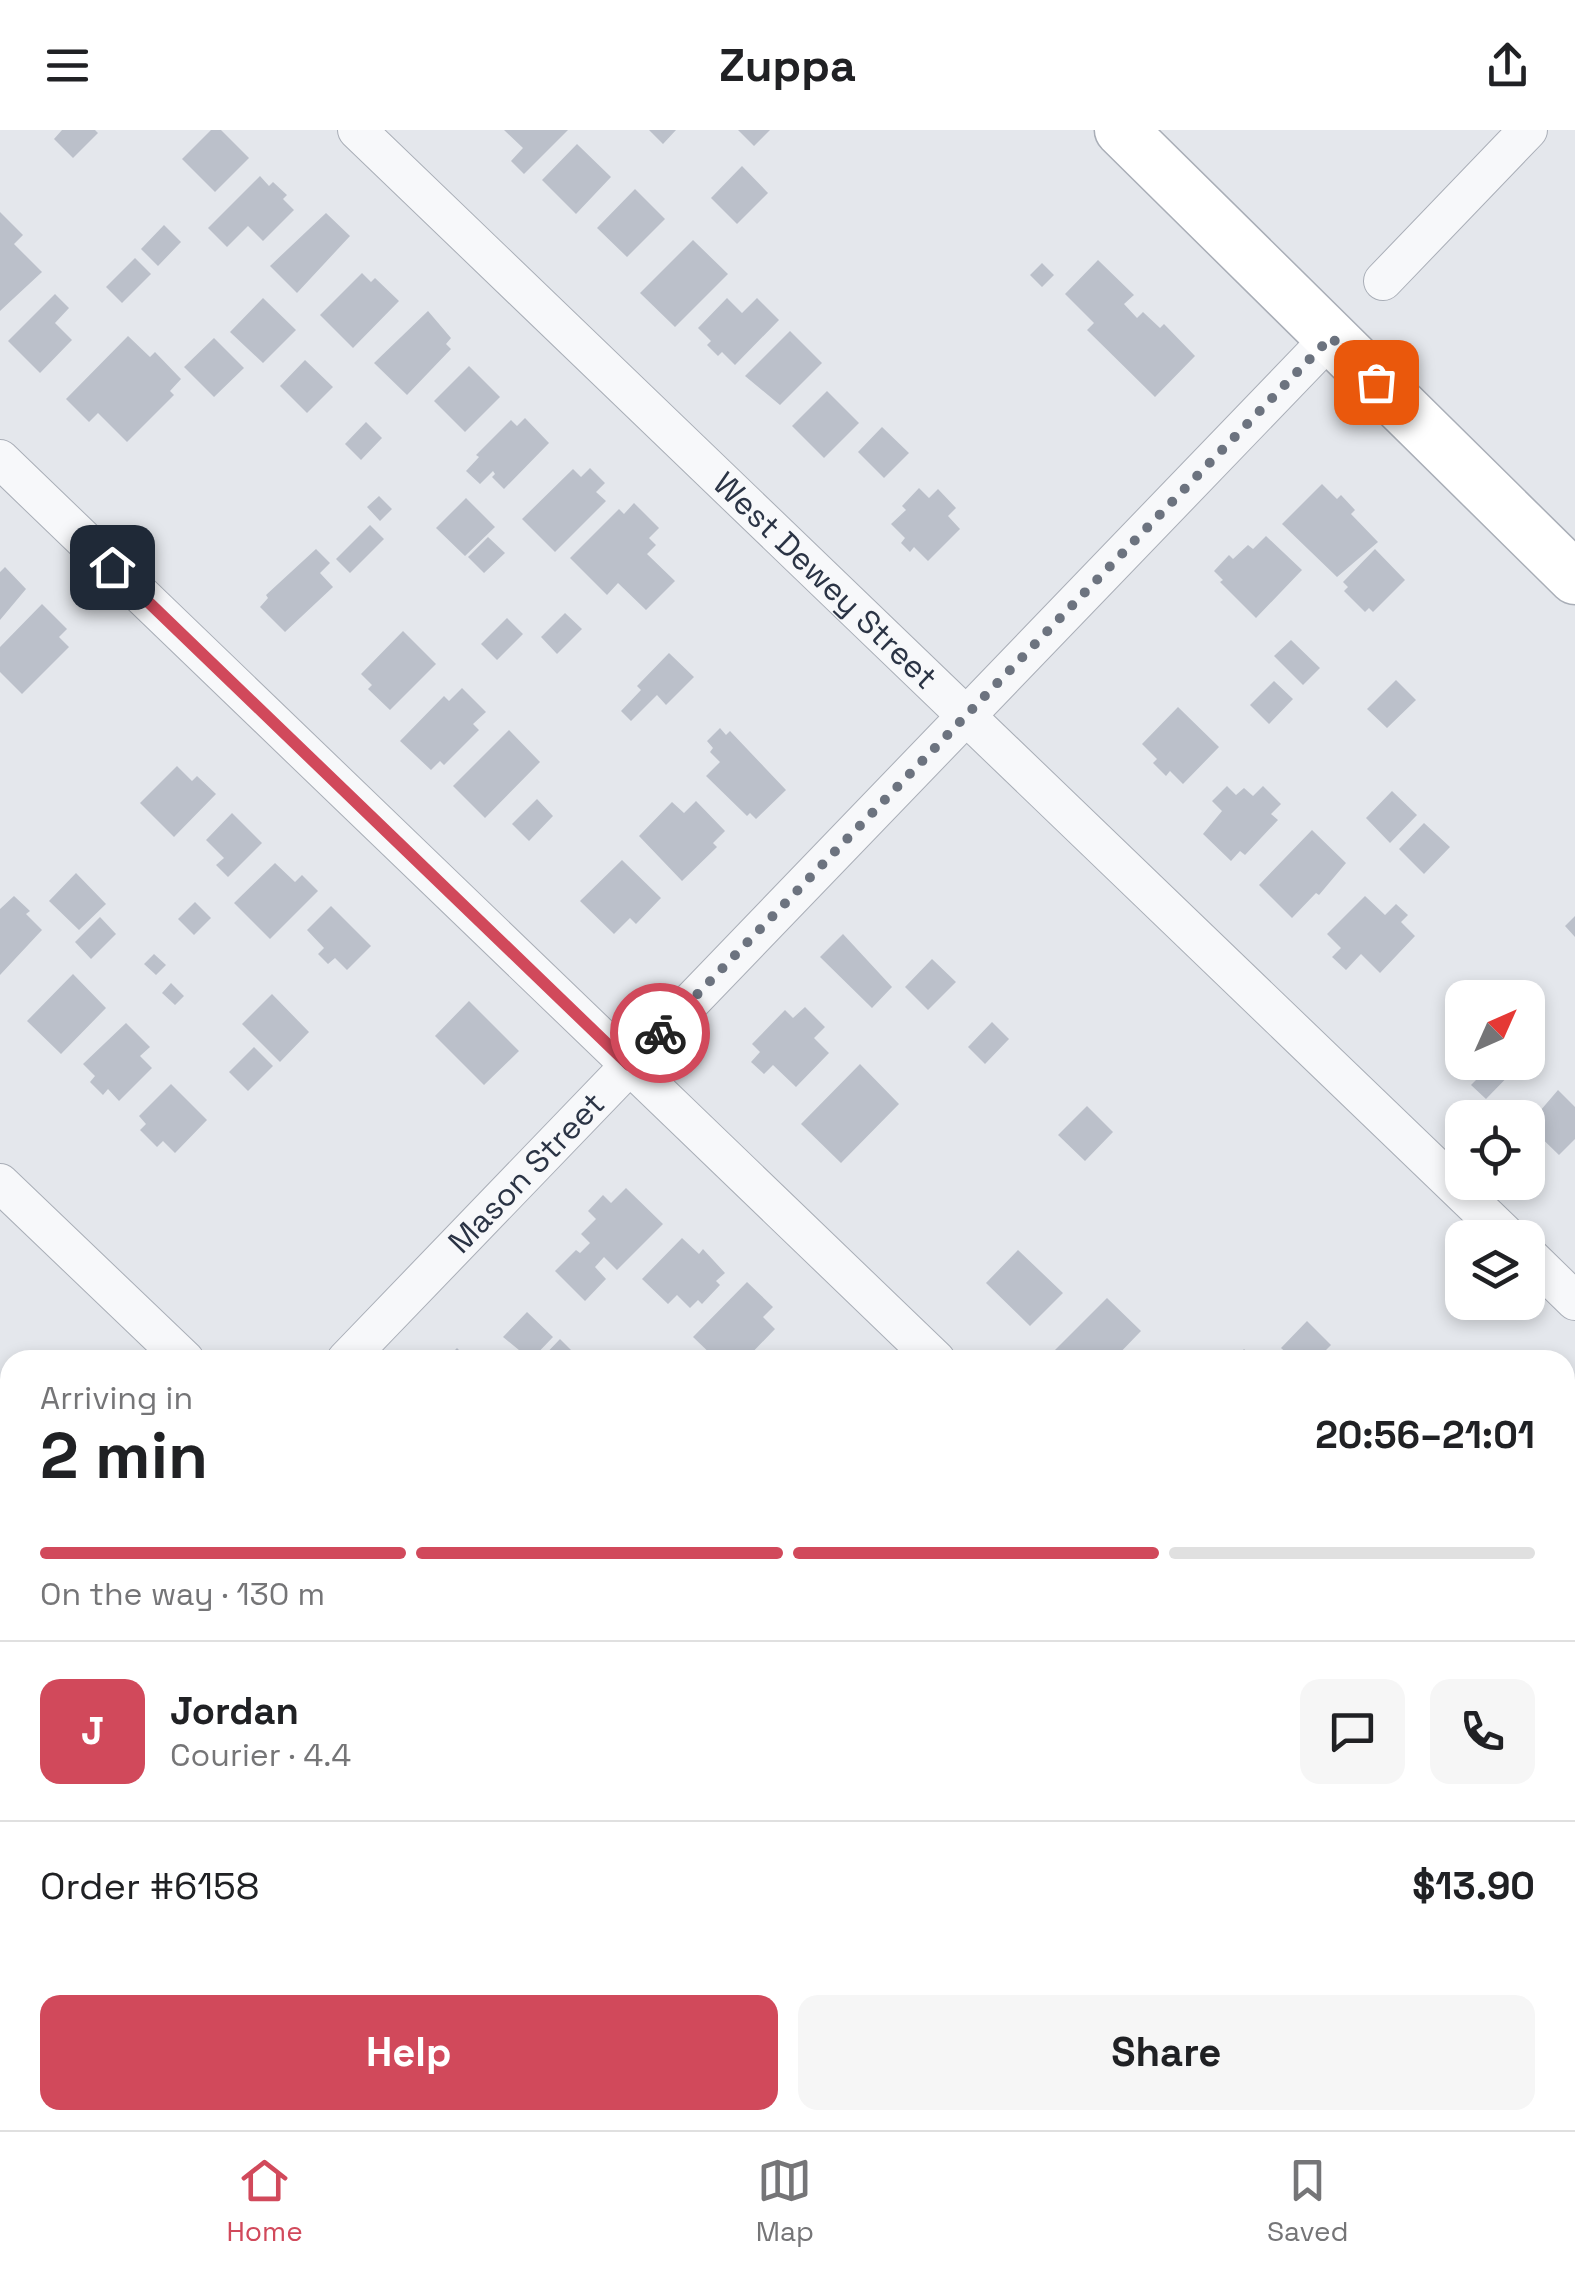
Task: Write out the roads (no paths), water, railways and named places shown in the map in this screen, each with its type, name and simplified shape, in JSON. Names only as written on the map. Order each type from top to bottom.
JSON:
[{"type":"street","name":"West Dewey Street","points":[[358,130],[1490,1220]]},
{"type":"street","points":[[1121,130],[1575,578]]},
{"type":"street","points":[[1383,281],[1528,130]]},
{"type":"street","name":"Mason Street","points":[[356,1350],[1331,337]]},
{"type":"street","points":[[0,460],[926,1350]]},
{"type":"street","points":[[0,1183],[175,1350]]},
{"type":"street","points":[[1545,1272],[1575,1301]]}]
